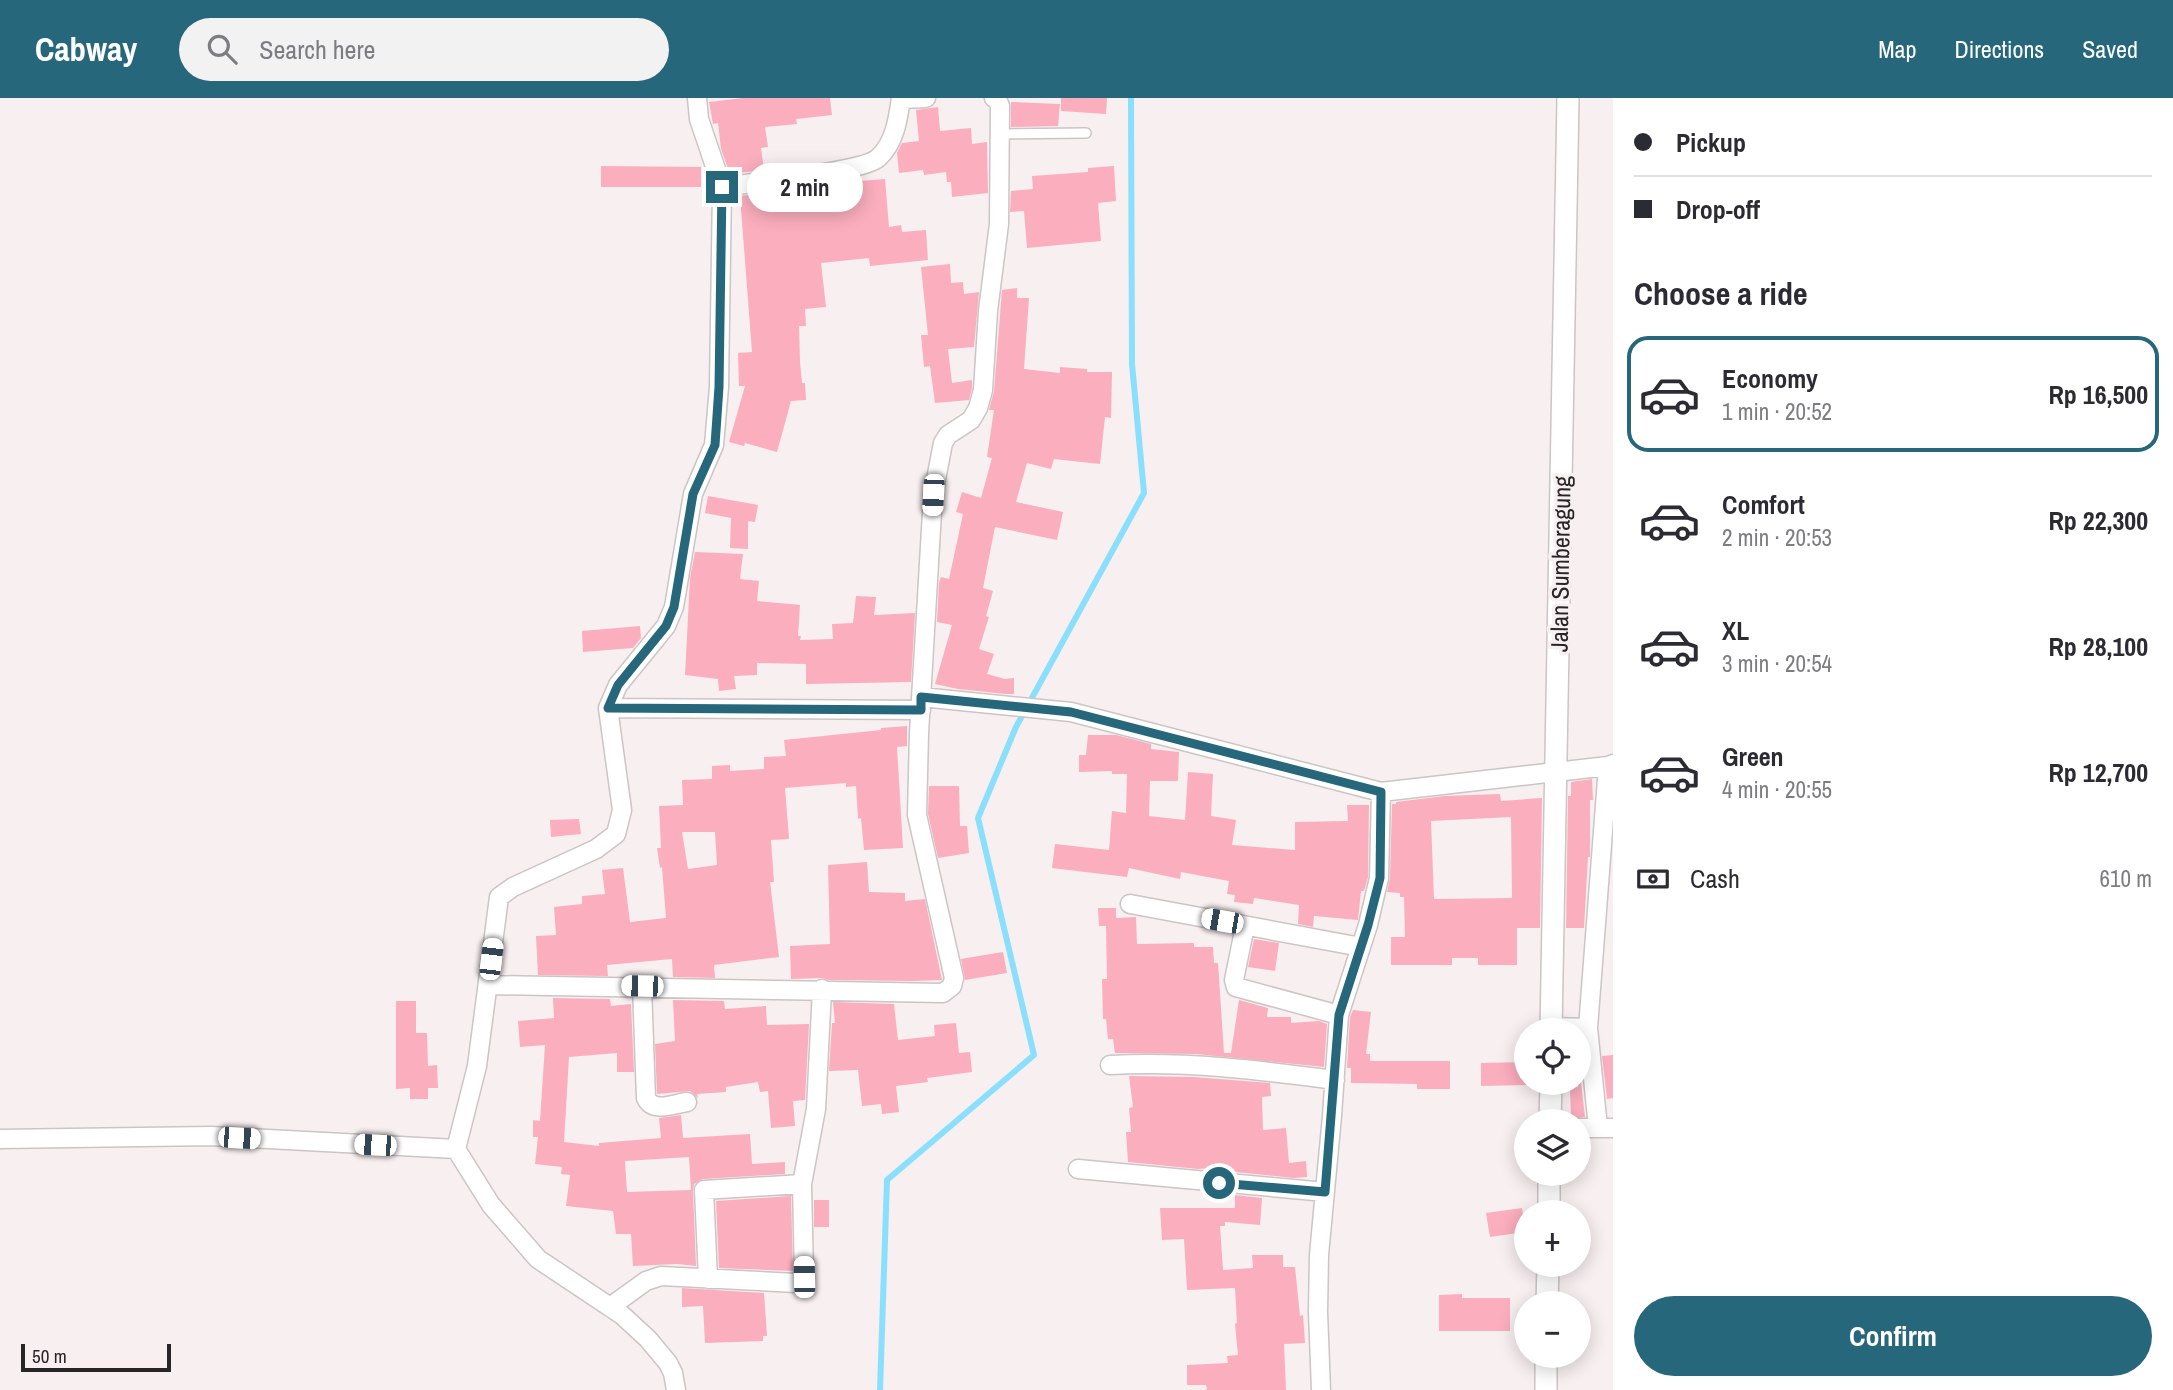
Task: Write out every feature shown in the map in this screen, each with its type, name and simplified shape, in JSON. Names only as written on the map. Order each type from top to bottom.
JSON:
[{"type":"street","points":[[676,1390],[668,1363],[635,1325],[620,1299],[538,1259],[491,1205],[456,1149],[477,1066],[499,897],[513,887],[596,849],[616,834],[622,810],[608,708],[618,685],[666,626],[674,607],[693,494],[715,445],[719,387],[722,187],[699,119],[696,98]]},
{"type":"street","points":[[722,187],[839,170],[876,160],[893,137],[901,98],[926,98]]},
{"type":"street","points":[[488,985],[943,993],[953,986],[954,978],[917,814],[921,704],[933,495],[943,443],[948,435],[971,421],[983,390],[988,312],[999,224],[1000,106],[994,98]]},
{"type":"street","name":"Jalan Sumberagung","points":[[1552,1018],[1568,98]]},
{"type":"street","points":[[608,708],[921,704],[1012,706],[1071,712],[1381,792],[1611,766],[1589,1018]]},
{"type":"street","points":[[1321,1390],[1319,1278],[1339,1015],[1380,878],[1381,792]]},
{"type":"street","points":[[1130,904],[1361,947]]},
{"type":"street","points":[[1245,926],[1234,980],[1236,987],[1339,1015]]},
{"type":"street","points":[[642,986],[646,1098],[654,1107],[687,1102]]},
{"type":"street","points":[[620,1299],[646,1281],[661,1276],[788,1283],[801,1281],[804,1277],[802,1184],[816,1109],[822,989]]},
{"type":"street","points":[[1110,1065],[1185,1063],[1335,1080]]},
{"type":"street","points":[[1591,1071],[1595,1128]]},
{"type":"street","points":[[0,1139],[211,1136],[456,1149]]},
{"type":"street","points":[[1078,1169],[1325,1192]]},
{"type":"street","points":[[708,1279],[704,1190],[802,1184]]},
{"type":"street","points":[[1545,1390],[1546,1368]]},
{"type":"lane","points":[[1000,134],[1086,133]]},
{"type":"building","points":[[743,98],[830,98],[832,115],[796,119],[797,124],[765,127],[768,147],[761,148],[764,170],[730,174],[721,149],[718,123],[713,124],[709,102]]},
{"type":"building","points":[[1061,98],[1107,98],[1106,114],[1061,111]]},
{"type":"building","points":[[1011,102],[1060,104],[1058,126],[1011,127]]},
{"type":"building","points":[[938,107],[940,131],[971,128],[972,144],[987,142],[988,193],[952,197],[951,182],[947,182],[946,172],[924,175],[923,170],[899,173],[897,153],[902,143],[919,141],[916,110]]},
{"type":"building","points":[[601,166],[701,167],[701,187],[601,187]]},
{"type":"building","points":[[1114,166],[1116,201],[1098,203],[1101,241],[1027,248],[1024,211],[1010,212],[1011,191],[1033,189],[1032,176],[1088,172],[1088,168]]},
{"type":"building","points":[[860,177],[860,181],[885,179],[889,227],[901,225],[902,232],[926,230],[928,260],[870,266],[869,258],[821,263],[826,307],[805,309],[806,326],[799,326],[800,362],[806,400],[791,401],[777,452],[745,443],[744,446],[729,442],[745,386],[739,386],[738,353],[752,352],[740,196],[806,188]]},
{"type":"building","points":[[950,264],[951,283],[963,282],[964,294],[979,292],[974,347],[948,349],[952,383],[972,380],[972,388],[969,400],[935,403],[930,366],[924,367],[921,335],[928,335],[921,267]]},
{"type":"building","points":[[1017,288],[1017,298],[1029,298],[1024,369],[1060,373],[1060,367],[1087,369],[1087,372],[1112,372],[1111,418],[1105,417],[1100,464],[1054,459],[1051,469],[1027,463],[1016,502],[1063,512],[1057,540],[995,527],[983,588],[993,591],[986,616],[989,617],[979,649],[994,654],[987,674],[1005,679],[1014,678],[1014,694],[1006,694],[935,684],[952,625],[937,622],[939,583],[941,577],[949,579],[963,514],[956,512],[962,492],[981,498],[992,458],[987,457],[994,410],[989,410],[994,391],[1002,290]]},
{"type":"building","points":[[708,496],[758,505],[755,522],[748,521],[748,549],[730,548],[731,518],[705,513]]},
{"type":"building","points":[[695,552],[743,554],[740,579],[759,581],[757,601],[800,605],[800,640],[833,639],[832,624],[853,623],[856,596],[876,597],[874,615],[915,613],[911,682],[806,684],[806,664],[757,663],[757,675],[734,676],[736,689],[719,691],[718,679],[685,675],[690,578]]},
{"type":"building","points":[[640,626],[641,638],[633,648],[583,652],[582,631]]},
{"type":"building","points":[[907,726],[907,746],[897,747],[903,848],[864,850],[861,818],[858,819],[856,786],[846,787],[846,783],[785,788],[789,839],[771,840],[774,882],[770,882],[779,957],[714,965],[715,978],[673,977],[672,959],[607,965],[608,976],[538,975],[536,936],[556,935],[554,907],[582,904],[582,896],[605,894],[602,870],[623,868],[630,922],[666,918],[662,867],[660,868],[657,848],[661,848],[659,806],[683,805],[682,780],[712,779],[712,766],[730,765],[730,771],[764,769],[764,757],[786,756],[784,740]],"holes":[[[682,832],[715,832],[717,865],[688,869]]]},
{"type":"building","points":[[1088,735],[1116,735],[1151,744],[1151,749],[1179,752],[1178,781],[1150,781],[1149,816],[1185,820],[1188,772],[1213,774],[1211,816],[1236,820],[1232,845],[1295,850],[1295,822],[1348,821],[1347,805],[1369,805],[1368,877],[1364,891],[1361,891],[1358,920],[1314,916],[1313,927],[1298,924],[1299,905],[1254,898],[1253,904],[1234,902],[1235,895],[1227,894],[1229,881],[1181,872],[1180,879],[1129,868],[1127,877],[1052,868],[1055,844],[1109,850],[1112,811],[1126,813],[1127,774],[1112,774],[1112,771],[1079,772],[1079,755],[1086,755]]},
{"type":"building","points":[[1592,779],[1590,857],[1584,928],[1566,928],[1568,796],[1571,796],[1571,782]]},
{"type":"building","points":[[929,786],[959,786],[960,826],[967,826],[969,853],[938,858],[928,814]]},
{"type":"building","points":[[1500,794],[1501,801],[1542,798],[1540,928],[1517,928],[1517,965],[1478,965],[1478,958],[1452,958],[1452,965],[1391,965],[1391,937],[1405,937],[1404,897],[1400,897],[1400,893],[1387,892],[1390,878],[1392,804],[1444,796]],"holes":[[[1511,817],[1512,898],[1434,899],[1431,821]]]},
{"type":"building","points":[[579,819],[581,834],[551,837],[550,820]]},
{"type":"building","points":[[867,862],[869,892],[905,893],[905,901],[925,899],[942,980],[791,979],[790,946],[830,944],[828,865]]},
{"type":"building","points":[[1098,908],[1116,908],[1116,918],[1136,917],[1137,944],[1194,943],[1194,947],[1213,947],[1214,963],[1218,963],[1224,1053],[1231,1053],[1239,1000],[1268,1008],[1267,1017],[1291,1017],[1291,1023],[1319,1021],[1327,1024],[1324,1067],[1196,1054],[1115,1053],[1113,1039],[1108,1039],[1106,1019],[1103,1019],[1102,979],[1107,979],[1106,926],[1099,926]]},
{"type":"building","points":[[1254,939],[1279,943],[1275,971],[1248,967]]},
{"type":"building","points":[[1003,952],[1007,973],[965,980],[961,959]]},
{"type":"building","points":[[553,998],[610,999],[611,1006],[631,1004],[634,1072],[617,1072],[617,1053],[569,1057],[564,1142],[599,1146],[599,1143],[661,1138],[659,1118],[681,1115],[683,1138],[750,1134],[752,1164],[785,1162],[785,1174],[703,1179],[694,1184],[696,1266],[633,1266],[631,1234],[616,1234],[613,1211],[566,1206],[570,1175],[561,1174],[562,1167],[535,1164],[538,1137],[533,1137],[533,1120],[540,1121],[545,1045],[520,1047],[518,1021],[554,1018]],"holes":[[[689,1157],[691,1190],[627,1192],[625,1161]]]},
{"type":"building","points":[[673,1000],[724,1001],[725,1009],[766,1006],[767,1025],[809,1024],[805,1100],[793,1101],[795,1126],[771,1128],[768,1091],[760,1092],[758,1082],[726,1087],[726,1092],[697,1094],[698,1098],[690,1091],[657,1094],[655,1044],[675,1041]]},
{"type":"building","points":[[396,1001],[416,1001],[416,1033],[427,1033],[428,1066],[437,1065],[438,1088],[428,1088],[428,1099],[410,1099],[410,1088],[396,1089]]},
{"type":"building","points":[[833,1002],[894,1004],[898,1040],[935,1036],[934,1025],[956,1023],[959,1053],[970,1052],[972,1072],[927,1078],[928,1082],[896,1086],[899,1112],[882,1114],[881,1104],[862,1106],[858,1070],[829,1071],[832,1023],[835,1023]]},
{"type":"building","points":[[1353,1010],[1371,1012],[1366,1054],[1370,1054],[1370,1061],[1450,1061],[1450,1089],[1417,1089],[1417,1084],[1351,1083],[1351,1068],[1347,1068],[1350,1017]]},
{"type":"building","points":[[1613,1055],[1613,1098],[1607,1099],[1602,1056]]},
{"type":"building","points":[[1514,1062],[1514,1085],[1481,1086],[1481,1063]]},
{"type":"building","points":[[1129,1076],[1194,1077],[1270,1083],[1271,1096],[1262,1097],[1263,1130],[1286,1128],[1289,1163],[1306,1161],[1307,1177],[1226,1171],[1226,1167],[1198,1169],[1128,1162],[1126,1132],[1131,1132],[1129,1108],[1133,1107]]},
{"type":"building","points":[[1570,1095],[1582,1095],[1584,1109],[1571,1109]]},
{"type":"building","points":[[1235,1195],[1262,1198],[1260,1225],[1225,1222],[1225,1226],[1220,1226],[1223,1270],[1253,1268],[1252,1255],[1283,1255],[1283,1267],[1295,1267],[1305,1343],[1284,1344],[1286,1390],[1207,1390],[1206,1385],[1187,1385],[1187,1365],[1228,1363],[1227,1356],[1238,1355],[1235,1288],[1187,1290],[1184,1239],[1162,1240],[1160,1208],[1235,1208]]},
{"type":"building","points":[[791,1196],[793,1271],[719,1268],[716,1201]]},
{"type":"building","points":[[814,1200],[829,1200],[829,1227],[814,1227]]},
{"type":"building","points":[[1514,1209],[1514,1234],[1490,1237],[1486,1213]]},
{"type":"building","points":[[682,1288],[764,1293],[767,1336],[763,1336],[763,1341],[705,1343],[703,1306],[682,1307]]},
{"type":"building","points":[[1462,1294],[1462,1298],[1510,1298],[1510,1331],[1439,1331],[1439,1295]]},
{"type":"waterway","points":[[880,1390],[887,1180],[1034,1055],[978,818],[1016,727],[1144,493],[1132,364],[1131,98]]},
{"type":"route","points":[[722,187],[719,387],[715,445],[693,494],[674,607],[666,626],[652,646],[618,685],[608,708],[921,710],[921,697],[1071,712],[1381,792],[1380,878],[1339,1015],[1325,1192],[1219,1183]]}]
